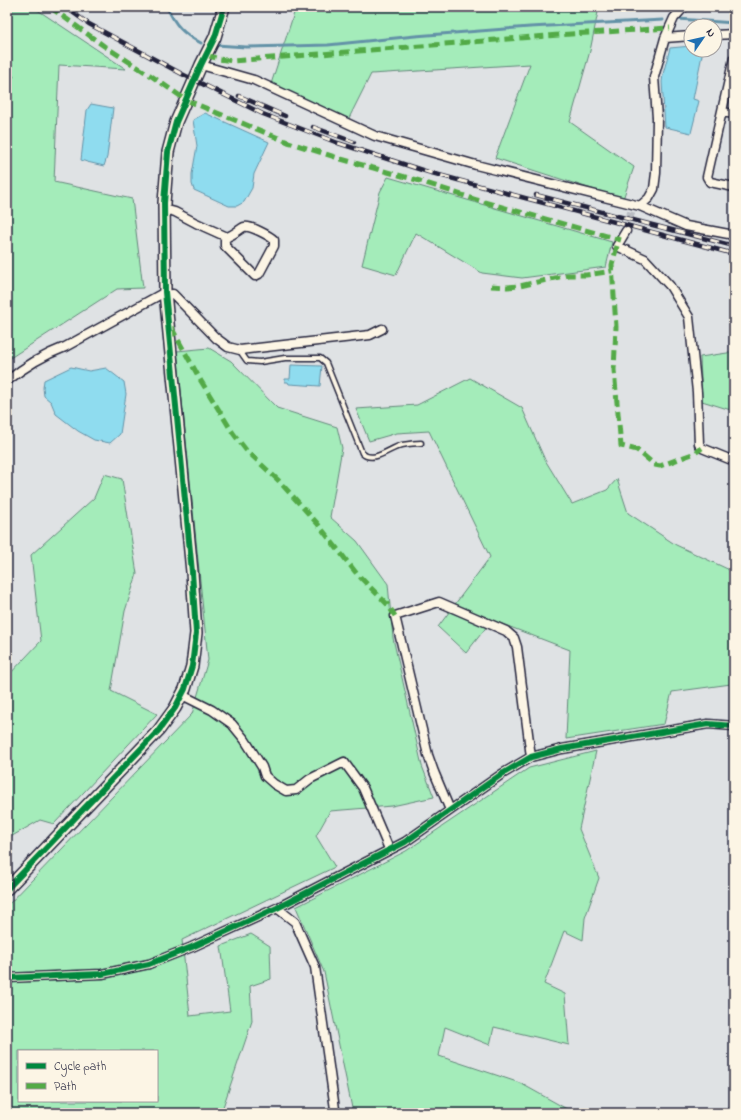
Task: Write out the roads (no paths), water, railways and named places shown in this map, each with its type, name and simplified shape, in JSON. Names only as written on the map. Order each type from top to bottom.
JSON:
[{"type":"street","points":[[7,889],[159,730],[175,708],[182,695],[192,666],[196,633],[192,572],[165,293],[164,210],[168,152],[172,133],[181,109],[215,37],[224,7]]},
{"type":"street","points":[[640,206],[649,198],[654,188],[656,173],[657,118],[654,77],[665,38],[674,18],[684,7]]},
{"type":"street","points":[[723,35],[734,34]]},
{"type":"street","points":[[665,38],[683,37]]},
{"type":"street","points":[[734,58],[707,177],[710,182],[734,187]]},
{"type":"street","points":[[201,65],[254,80],[375,136],[476,165],[640,206],[686,226],[734,234]]},
{"type":"street","points":[[722,112],[734,114]]},
{"type":"street","points":[[164,210],[175,212],[227,237]]},
{"type":"street","points":[[244,227],[249,227],[274,240],[274,246],[259,274],[255,276],[225,246],[225,240],[227,237],[244,227]]},
{"type":"street","points":[[626,230],[617,246],[645,259],[670,286],[689,317],[697,392],[699,444],[702,448],[734,461]]},
{"type":"street","points":[[7,382],[16,374],[48,354],[65,347],[165,293],[173,294],[216,338],[228,347],[240,350],[370,335],[382,329]]},
{"type":"street","points":[[450,810],[428,755],[395,616],[439,602],[506,631],[514,638],[517,647],[531,757]]},
{"type":"street","points":[[182,695],[212,710],[232,724],[245,740],[262,767],[265,776],[274,784],[286,791],[296,790],[310,779],[344,762],[363,788],[390,849]]},
{"type":"street","points":[[7,978],[102,974],[148,964],[192,947],[277,908],[405,842],[502,774],[531,757],[562,749],[708,724],[734,726]]},
{"type":"street","points":[[277,908],[295,922],[315,967],[335,1109],[337,1113]]},
{"type":"lane","points":[[240,350],[247,361],[260,362],[285,358],[320,358],[326,363],[362,453],[366,457],[372,457],[402,445],[421,443]]},
{"type":"water","points":[[683,47],[683,58],[701,58],[693,99],[699,101],[691,133],[665,127],[662,82],[670,48]]},
{"type":"water","points":[[91,104],[113,108],[107,157],[104,166],[81,160],[87,110]]},
{"type":"water","points":[[205,113],[269,142],[254,174],[252,188],[244,202],[237,206],[229,206],[194,190],[192,184],[192,174],[197,146],[193,120]]},
{"type":"water","points":[[291,365],[322,366],[320,386],[289,384],[288,382],[285,382],[285,379],[290,379]]},
{"type":"water","points":[[71,367],[89,371],[106,368],[124,382],[126,394],[120,434],[110,443],[94,440],[78,431],[56,414],[51,402],[44,396],[44,380]]},
{"type":"waterway","points":[[167,7],[173,19],[180,28],[189,36],[201,43]]},
{"type":"waterway","points":[[678,19],[734,23]]},
{"type":"waterway","points":[[216,45],[246,47],[328,45],[415,36],[530,27],[663,20]]},
{"type":"tunnel","points":[[626,231],[633,205]]},
{"type":"railway","points":[[65,7],[89,24],[182,74],[263,114],[338,143],[428,172],[734,254]]},
{"type":"railway","points":[[239,96],[285,116]]},
{"type":"railway","points":[[313,127],[354,142]]},
{"type":"railway","points":[[536,195],[734,246]]}]
